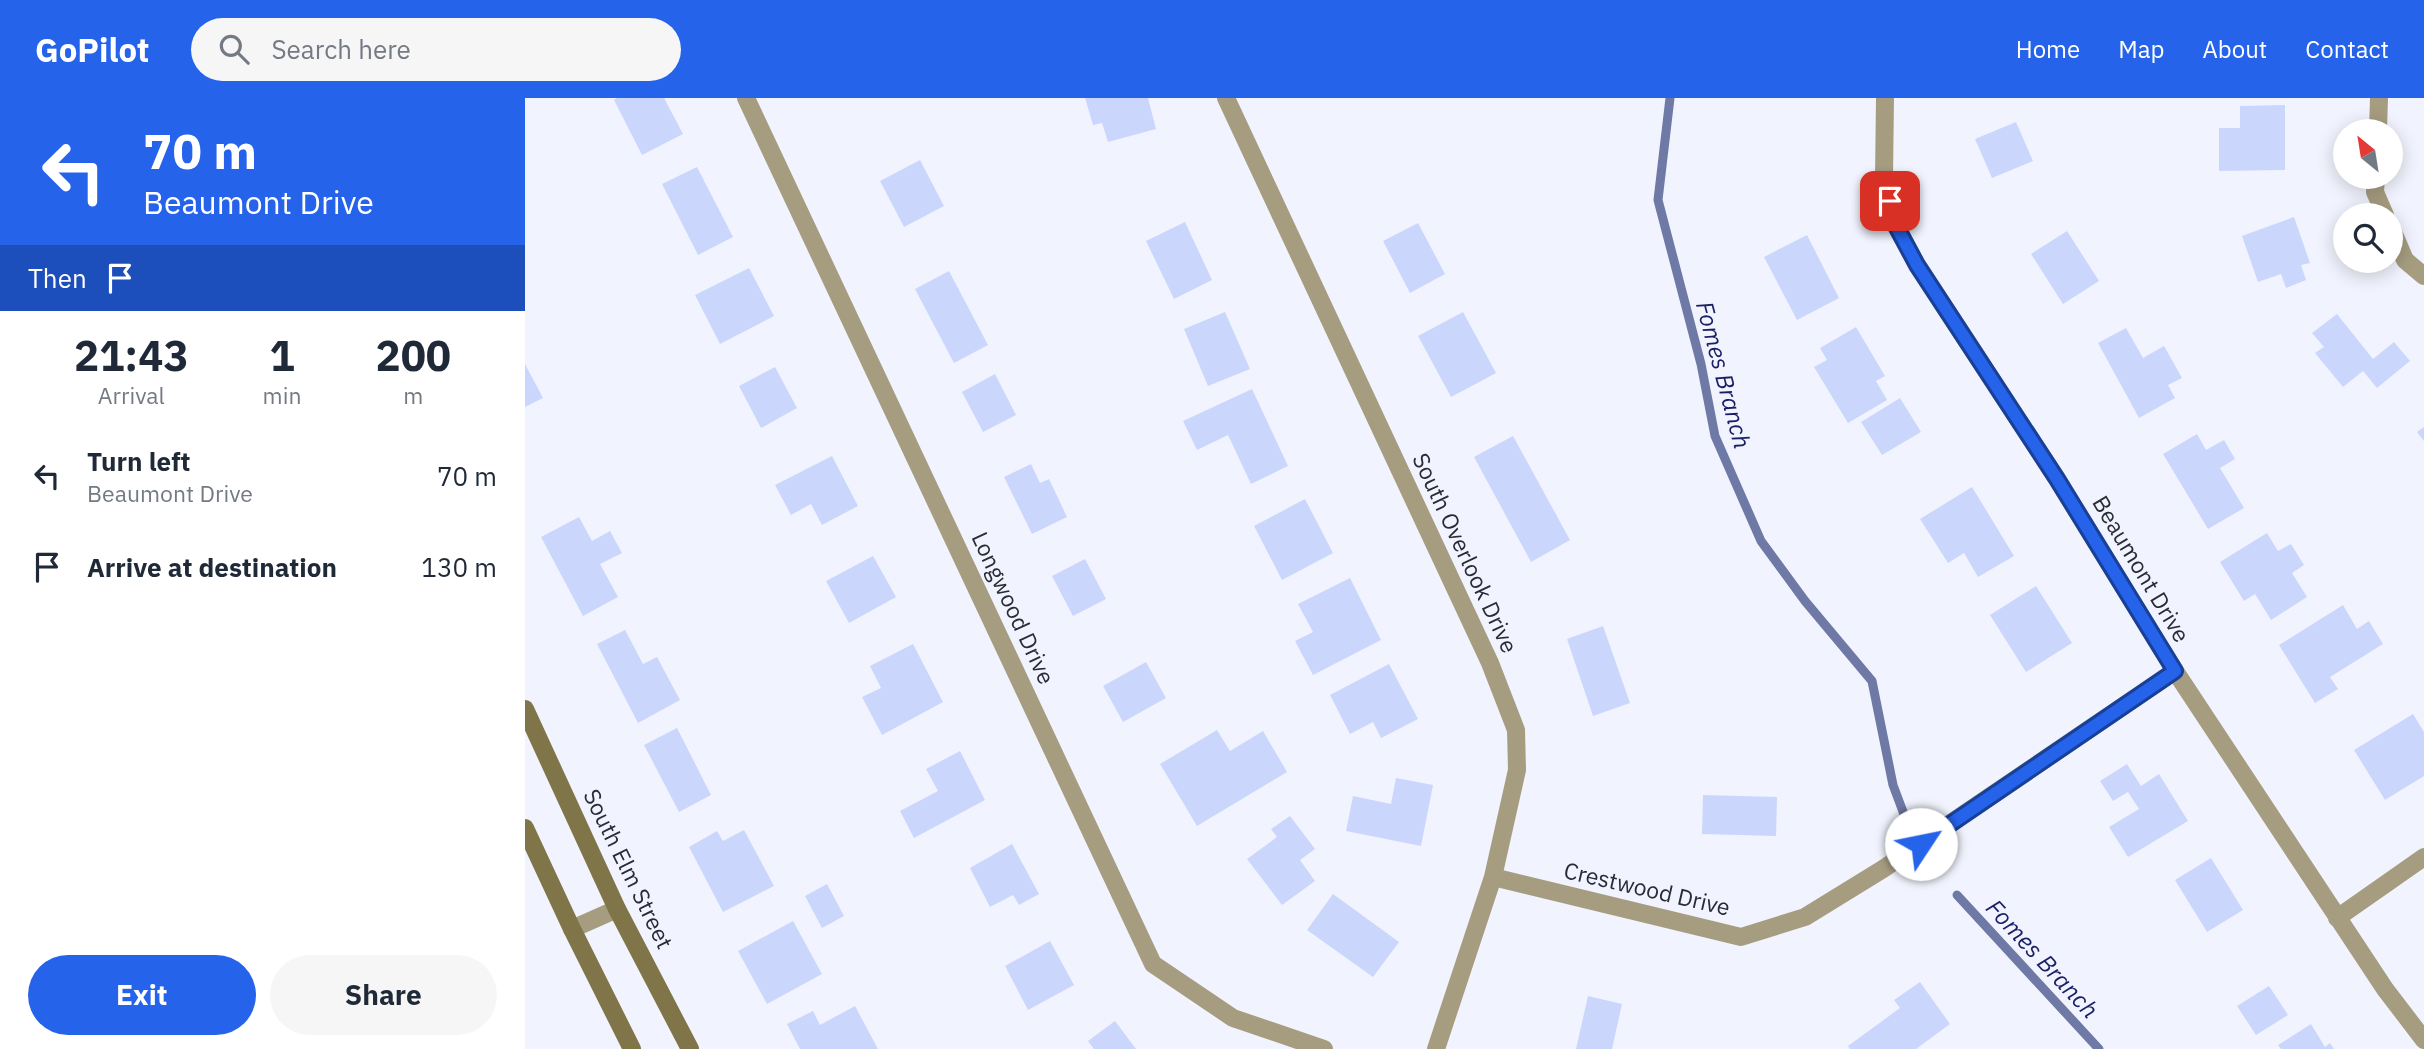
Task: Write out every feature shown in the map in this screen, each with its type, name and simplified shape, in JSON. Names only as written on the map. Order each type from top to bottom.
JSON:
[{"type":"street","name":"Longwood Drive","points":[[746,98],[1153,964],[1233,1018],[1324,1049]]},
{"type":"street","name":"South Overlook Drive","points":[[1226,98],[1490,663],[1516,730],[1517,770],[1493,877],[1436,1049]]},
{"type":"street","name":"Beaumont Drive","points":[[1885,98],[1884,178],[1895,224],[1917,265],[2057,479],[2175,671],[2337,918],[2385,989],[2424,1040]]},
{"type":"street","points":[[2378,119],[2379,98]]},
{"type":"street","points":[[2403,255],[2424,276]]},
{"type":"street","name":"Crestwood Drive","points":[[1493,877],[1741,937],[1804,917],[1883,869],[2175,671]]},
{"type":"street","name":"South Elm Street","points":[[525,709],[617,909],[690,1049]]},
{"type":"street","points":[[525,828],[632,1049]]},
{"type":"street","points":[[2337,918],[2424,858]]},
{"type":"street","points":[[572,929],[617,909]]},
{"type":"building","points":[[664,98],[683,134],[642,155],[614,100]]},
{"type":"building","points":[[1085,98],[1148,98],[1156,129],[1108,142],[1102,123],[1093,125]]},
{"type":"building","points":[[2285,105],[2285,170],[2219,171],[2219,128],[2240,128],[2240,106]]},
{"type":"building","points":[[2016,122],[2033,161],[1992,178],[1975,139]]},
{"type":"building","points":[[920,160],[944,206],[904,227],[880,181]]},
{"type":"building","points":[[697,167],[733,237],[698,255],[662,184]]},
{"type":"building","points":[[2294,217],[2310,263],[2301,265],[2306,280],[2286,288],[2281,274],[2258,282],[2242,236]]},
{"type":"building","points":[[1185,222],[1212,280],[1174,299],[1146,241]]},
{"type":"building","points":[[1418,223],[1445,274],[1410,293],[1383,241]]},
{"type":"building","points":[[2067,231],[2099,281],[2063,304],[2031,254]]},
{"type":"building","points":[[1807,235],[1839,298],[1797,320],[1764,257]]},
{"type":"building","points":[[749,268],[774,316],[720,344],[695,295]]},
{"type":"building","points":[[949,271],[988,345],[954,363],[915,289]]},
{"type":"building","points":[[1225,312],[1250,369],[1208,386],[1184,329]]},
{"type":"building","points":[[1463,312],[1496,373],[1451,397],[1418,336]]},
{"type":"building","points":[[2337,314],[2373,359],[2394,342],[2410,361],[2377,388],[2363,371],[2343,387],[2315,353],[2324,347],[2312,333]]},
{"type":"building","points":[[1856,327],[1885,376],[1876,381],[1887,400],[1848,423],[1814,367],[1827,360],[1820,348]]},
{"type":"building","points":[[2126,328],[2143,358],[2164,346],[2182,378],[2168,385],[2175,398],[2139,418],[2098,343]]},
{"type":"building","points":[[525,364],[543,398],[525,407]]},
{"type":"building","points":[[775,367],[797,408],[761,428],[739,386]]},
{"type":"building","points":[[995,374],[1016,415],[983,432],[962,392]]},
{"type":"building","points":[[1252,389],[1288,466],[1251,484],[1228,435],[1197,450],[1183,421]]},
{"type":"building","points":[[1900,398],[1921,432],[1882,455],[1861,422]]},
{"type":"building","points":[[2424,427],[2424,441],[2417,432]]},
{"type":"building","points":[[2197,434],[2206,450],[2224,440],[2235,459],[2220,468],[2244,508],[2208,529],[2163,454]]},
{"type":"building","points":[[1513,436],[1570,540],[1531,562],[1474,457]]},
{"type":"building","points":[[832,456],[858,506],[822,525],[811,504],[791,515],[775,485]]},
{"type":"building","points":[[1031,464],[1040,483],[1049,479],[1067,517],[1032,534],[1004,477]]},
{"type":"building","points":[[1972,487],[2014,556],[1978,577],[1964,553],[1948,563],[1920,519]]},
{"type":"building","points":[[1305,499],[1333,553],[1282,580],[1254,526]]},
{"type":"building","points":[[579,517],[592,541],[610,531],[622,553],[600,564],[618,597],[583,616],[541,537]]},
{"type":"building","points":[[2267,533],[2278,551],[2291,544],[2304,565],[2292,573],[2307,597],[2271,620],[2255,594],[2244,601],[2220,562]]},
{"type":"building","points":[[873,556],[896,597],[849,623],[826,581]]},
{"type":"building","points":[[1085,559],[1106,599],[1073,616],[1052,576]]},
{"type":"building","points":[[1350,578],[1381,640],[1313,675],[1295,641],[1313,632],[1298,604]]},
{"type":"building","points":[[2036,586],[2072,643],[2026,672],[1990,615]]},
{"type":"building","points":[[2343,605],[2357,629],[2369,621],[2383,644],[2330,677],[2338,689],[2315,703],[2279,645]]},
{"type":"building","points":[[1603,626],[1630,703],[1593,716],[1567,639]]},
{"type":"building","points":[[625,630],[643,664],[657,657],[680,700],[638,723],[597,644]]},
{"type":"building","points":[[913,644],[943,702],[882,735],[862,697],[881,688],[870,666]]},
{"type":"building","points":[[1146,662],[1166,698],[1123,722],[1103,686]]},
{"type":"building","points":[[1389,664],[1418,719],[1381,738],[1373,722],[1350,734],[1330,695]]},
{"type":"building","points":[[2413,714],[2424,732],[2424,776],[2385,800],[2354,750]]},
{"type":"building","points":[[677,728],[711,795],[679,812],[644,745]]},
{"type":"building","points":[[1217,730],[1230,751],[1263,731],[1287,772],[1197,826],[1160,764]]},
{"type":"building","points":[[960,751],[985,800],[914,838],[900,811],[938,791],[926,769]]},
{"type":"building","points":[[2127,764],[2141,786],[2159,774],[2188,821],[2128,857],[2109,827],[2139,809],[2128,792],[2113,801],[2100,781]]},
{"type":"building","points":[[1396,778],[1433,785],[1421,846],[1346,831],[1353,796],[1391,804]]},
{"type":"building","points":[[1703,795],[1777,797],[1776,836],[1702,834]]},
{"type":"building","points":[[1290,816],[1315,849],[1300,860],[1315,881],[1282,905],[1247,859],[1277,837],[1271,829]]},
{"type":"building","points":[[744,830],[774,886],[723,912],[689,847],[717,831],[723,841]]},
{"type":"building","points":[[1012,844],[1039,894],[1019,905],[1013,895],[990,907],[970,868]]},
{"type":"building","points":[[2211,858],[2243,910],[2207,932],[2175,880]]},
{"type":"building","points":[[827,884],[844,916],[822,928],[805,896]]},
{"type":"building","points":[[1333,894],[1399,942],[1373,977],[1307,930]]},
{"type":"building","points":[[793,921],[822,974],[767,1004],[738,951]]},
{"type":"building","points":[[1050,941],[1074,985],[1028,1010],[1005,966]]},
{"type":"building","points":[[1920,982],[1950,1024],[1916,1049],[1850,1049],[1848,1046],[1900,1008],[1894,1000]]},
{"type":"building","points":[[2269,986],[2288,1015],[2256,1035],[2237,1006]]},
{"type":"building","points":[[1588,996],[1622,1004],[1612,1049],[1576,1049]]},
{"type":"building","points":[[855,1006],[878,1049],[800,1049],[787,1024],[813,1011],[820,1025]]},
{"type":"building","points":[[1115,1021],[1136,1049],[1094,1049],[1088,1041]]},
{"type":"building","points":[[2311,1024],[2325,1047],[2330,1043],[2334,1049],[2281,1049],[2278,1045]]},
{"type":"waterway","name":"Fomes Branch","points":[[1670,98],[1658,200],[1701,364],[1715,436],[1761,541],[1805,601],[1872,681],[1893,785],[1908,825]]},
{"type":"waterway","name":"Fomes Branch","points":[[1957,895],[2099,1049]]},
{"type":"route","points":[[1890,201],[1895,224],[1917,265],[2057,479],[2175,671],[1921,844]]}]
